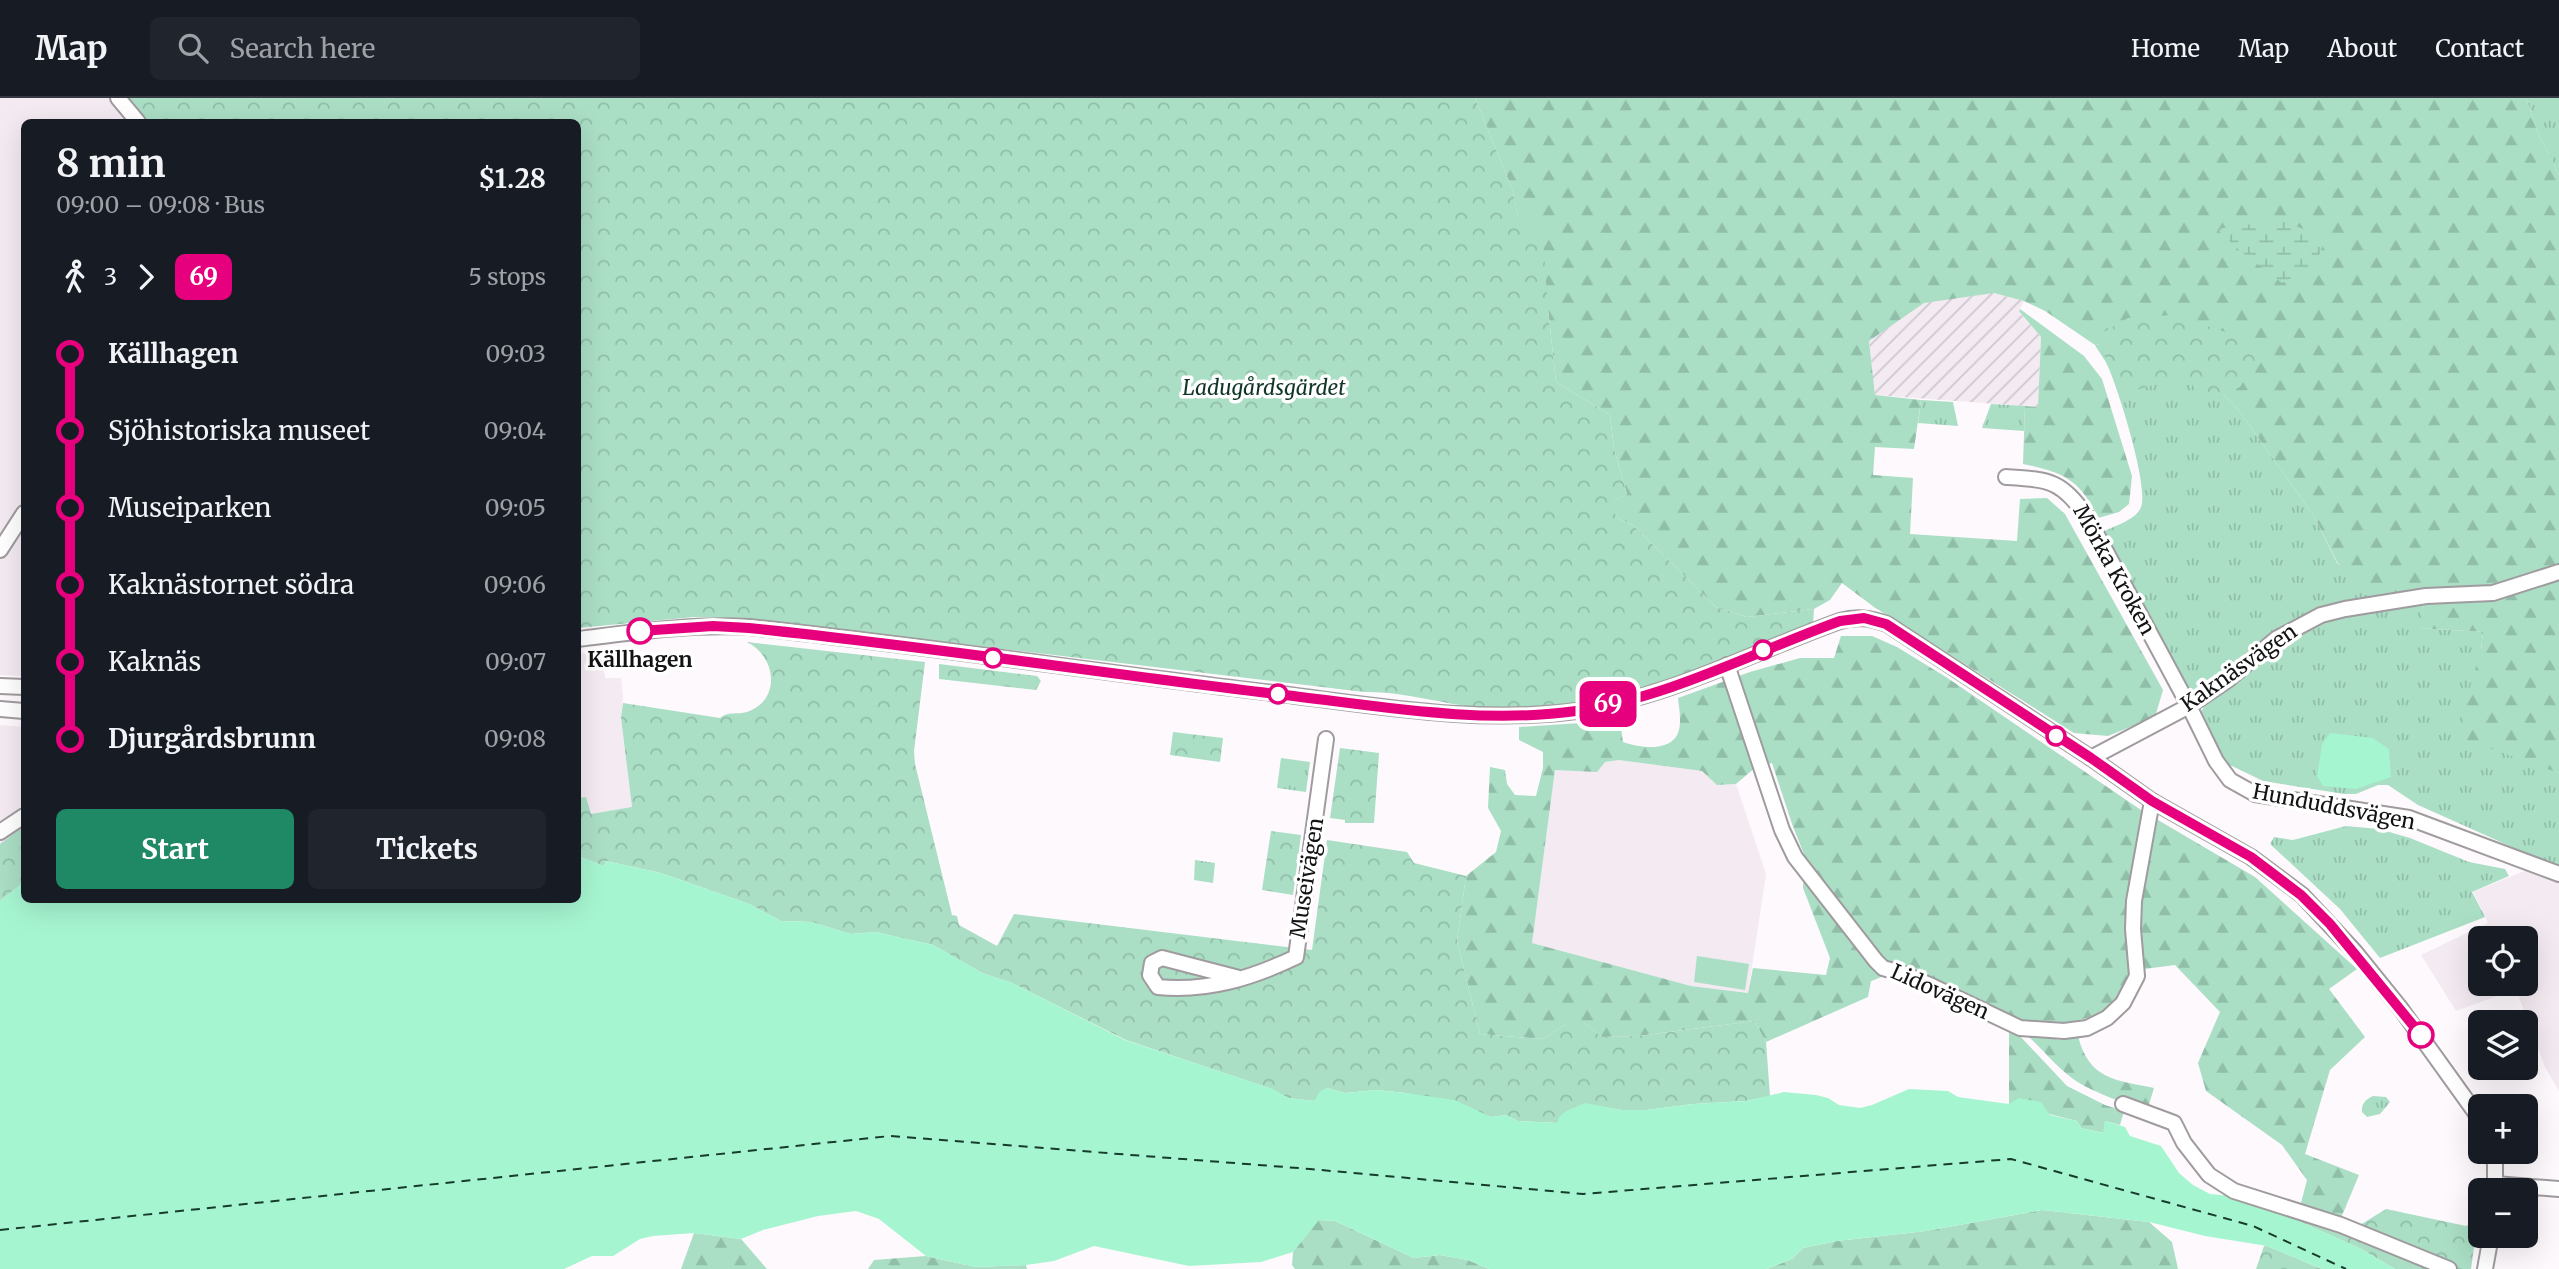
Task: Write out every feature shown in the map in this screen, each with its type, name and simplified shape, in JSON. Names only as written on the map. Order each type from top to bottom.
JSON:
[{"type":"street","points":[[118,98],[136,119]]},
{"type":"street","name":"Mörka Kroken","points":[[2006,477],[2049,481],[2072,496],[2088,518],[2189,706]]},
{"type":"street","points":[[0,550],[21,518]]},
{"type":"street","name":"Kaknäsvägen","points":[[2091,758],[2189,706],[2229,679],[2276,639],[2321,615],[2426,596],[2493,593],[2559,572]]},
{"type":"street","points":[[581,639],[670,628],[749,628],[1201,685],[1430,711],[1515,716],[1578,711],[1646,694],[1840,621],[1851,618],[1875,620],[1906,637],[2152,801],[2251,857],[2301,895],[2347,943],[2401,1009],[2468,1102]]},
{"type":"street","name":"Lidovägen","points":[[1727,665],[1782,830],[1795,857],[1876,961],[1884,968],[1934,987],[2020,1028],[2064,1031],[2087,1028],[2107,1018],[2130,992],[2137,976],[2133,929],[2134,901],[2152,801]]},
{"type":"street","points":[[0,686],[21,687]]},
{"type":"street","name":"Hunduddsvägen","points":[[2189,706],[2230,780],[2255,794],[2409,818],[2559,874]]},
{"type":"street","points":[[0,709],[21,710]]},
{"type":"street","name":"Museivägen","points":[[1239,978],[1162,958],[1152,963],[1150,975],[1158,987],[1185,990],[1224,984],[1264,973],[1296,957],[1326,739]]},
{"type":"street","points":[[0,832],[21,818]]},
{"type":"street","points":[[2123,1104],[2174,1123],[2184,1143],[2209,1174],[2234,1191],[2341,1225],[2449,1269]]},
{"type":"street","points":[[2538,1188],[2559,1189]]},
{"type":"street","points":[[2485,1269],[2489,1248]]},
{"type":"shaded area","points":[[0,98],[129,98],[146,119],[21,119],[21,676],[0,675]]},
{"type":"shaded area","points":[[1994,293],[2024,301],[2019,311],[2041,337],[2038,407],[1875,395],[1869,341],[1924,302]]},
{"type":"shaded area","points":[[601,651],[605,678],[621,678],[621,719],[632,808],[590,814],[586,797],[581,798],[581,654]]},
{"type":"shaded area","points":[[0,725],[21,727],[21,828],[0,844]]},
{"type":"shaded area","points":[[2330,733],[2373,738],[2389,749],[2391,777],[2356,789],[2323,786],[2317,776],[2322,744]]},
{"type":"shaded area","points":[[1619,760],[1702,771],[1717,785],[1736,784],[1766,874],[1748,993],[1691,986],[1532,943],[1555,770]]},
{"type":"shaded area","points":[[581,857],[604,866],[606,861],[661,873],[749,904],[781,921],[812,922],[850,934],[876,932],[933,945],[982,973],[1012,983],[1125,1040],[1273,1089],[1288,1098],[1314,1101],[1320,1091],[1327,1088],[1345,1093],[1376,1090],[1455,1100],[1491,1117],[1506,1115],[1518,1121],[1557,1123],[1566,1111],[1585,1103],[1622,1110],[1646,1110],[1746,1101],[1784,1092],[1816,1095],[1839,1105],[1860,1108],[1909,1089],[1948,1091],[1958,1097],[2009,1104],[2019,1098],[2041,1102],[2050,1115],[2077,1121],[2081,1128],[2103,1133],[2105,1121],[2125,1127],[2130,1136],[2161,1146],[2179,1173],[2210,1194],[2232,1196],[2283,1214],[2361,1249],[2395,1269],[2322,1269],[2267,1246],[2205,1236],[2149,1222],[2042,1210],[1926,1231],[1837,1241],[1803,1248],[1792,1259],[1767,1269],[1489,1269],[1468,1260],[1440,1255],[1414,1258],[1335,1221],[1319,1220],[1293,1252],[1261,1262],[1189,1266],[1094,1246],[1054,1261],[975,1267],[926,1256],[879,1219],[856,1211],[818,1216],[763,1230],[741,1239],[694,1233],[653,1236],[640,1239],[613,1256],[592,1256],[564,1269],[0,1269],[0,901],[21,884],[21,903],[581,903]]},
{"type":"shaded area","points":[[2532,868],[2559,882],[2559,1091],[2538,1048],[2538,1010],[2524,1010],[2519,996],[2538,996],[2538,926],[2482,926],[2488,923],[2473,892]]},
{"type":"shaded area","points":[[2468,933],[2468,996],[2497,996],[2456,1011],[2421,955]]},
{"type":"green space","name":"Ladugårdsgärdet","points":[[129,98],[1475,98],[1513,191],[1518,217],[1542,223],[1556,382],[1610,415],[1614,449],[1627,494],[1616,500],[1610,508],[1619,519],[1633,525],[1716,607],[1747,617],[1814,609],[1813,625],[1699,670],[1623,693],[1584,702],[1502,709],[1399,694],[752,619],[694,617],[581,628],[581,119],[146,119]]},
{"type":"green space","points":[[1475,98],[2526,98],[2538,133],[2559,175],[2559,566],[2523,581],[2472,590],[2449,587],[2398,595],[2360,582],[2337,562],[2314,516],[2240,412],[2186,354],[2146,336],[2095,345],[2045,311],[2024,301],[1994,293],[1924,303],[1869,341],[1875,395],[1921,400],[1914,449],[1875,447],[1873,475],[1913,478],[1910,534],[2017,541],[2020,499],[2047,498],[2065,514],[2163,690],[2155,717],[2108,736],[2074,733],[1874,607],[1842,583],[1830,600],[1814,609],[1747,617],[1716,607],[1633,525],[1619,519],[1609,508],[1627,494],[1614,449],[1610,415],[1556,382],[1548,309],[1518,218],[1513,191]]},
{"type":"green space","points":[[2526,98],[2559,98],[2559,175],[2538,133]]},
{"type":"green space","points":[[2281,220],[2325,238],[2316,265],[2282,283],[2217,229]]},
{"type":"green space","points":[[2020,309],[2084,356],[2102,379],[2132,476],[2129,504],[2119,512],[2098,518],[2084,494],[2069,479],[2049,470],[2023,464],[2025,406],[2038,407],[2041,337]]},
{"type":"green space","points":[[2172,315],[2229,333],[2257,360],[2240,387],[2204,403],[2186,375],[2120,395],[2097,336],[2128,318]]},
{"type":"green space","points":[[2146,336],[2186,354],[2240,412],[2314,516],[2337,563],[2398,595],[2341,605],[2197,696],[2187,689],[2105,531],[2135,515],[2141,507],[2142,496],[2137,460],[2126,417],[2108,366],[2095,345]]},
{"type":"green space","points":[[1921,400],[1953,402],[1958,426],[1918,423]]},
{"type":"green space","points":[[1991,404],[2025,406],[2024,431],[1982,428]]},
{"type":"green space","points":[[2559,579],[2559,773],[2461,738],[2464,707],[2481,650],[2483,632],[2418,628],[2424,604],[2493,600]]},
{"type":"green space","points":[[2424,604],[2419,628],[2483,632],[2481,650],[2533,762],[2559,773],[2559,868],[2418,805],[2388,785],[2378,785],[2356,794],[2344,794],[2263,781],[2232,766],[2224,765],[2199,715],[2205,705],[2258,661],[2293,637],[2328,621],[2385,607]]},
{"type":"green space","points":[[1841,636],[1872,636],[1897,647],[1946,677],[2141,810],[2255,877],[2357,969],[2329,989],[2365,1037],[2330,1070],[2305,1154],[2359,1175],[2341,1218],[2301,1203],[2307,1180],[2282,1145],[2206,1091],[2198,1063],[2220,1012],[2175,965],[2129,971],[2117,997],[2105,1009],[2089,1017],[2059,1024],[2039,1024],[2010,1017],[1934,980],[1897,972],[1871,981],[1868,997],[1766,1042],[1754,1021],[1638,1036],[1602,1037],[1584,1023],[1567,1023],[1543,1039],[1480,1034],[1457,941],[1466,876],[1496,852],[1501,831],[1488,808],[1490,767],[1505,770],[1507,784],[1515,795],[1536,796],[1543,768],[1543,752],[1519,740],[1519,727],[1581,723],[1625,712],[1621,728],[1623,742],[1643,747],[1665,745],[1678,733],[1678,698],[1750,672],[1800,658],[1834,658]],"holes":[[[1619,760],[1702,771],[1717,785],[1736,784],[1756,767],[1772,763],[1804,854],[1803,888],[1830,958],[1826,975],[1753,968],[1748,993],[1691,986],[1532,943],[1555,770],[1597,772],[1605,762]]]},
{"type":"green space","points":[[747,642],[925,662],[914,751],[915,764],[952,915],[957,916],[959,925],[997,946],[1014,914],[1312,950],[1327,840],[1407,852],[1414,863],[1466,876],[1457,941],[1480,1034],[1543,1039],[1567,1023],[1584,1023],[1602,1037],[1638,1036],[1754,1021],[1766,1042],[1770,1096],[1746,1101],[1646,1110],[1622,1110],[1585,1104],[1557,1123],[1518,1121],[1506,1115],[1491,1117],[1406,1093],[1376,1090],[1345,1093],[1327,1088],[1314,1101],[1288,1098],[1272,1089],[1126,1040],[1012,983],[982,973],[933,945],[876,932],[850,934],[812,922],[781,921],[749,904],[661,873],[606,861],[604,866],[581,857],[581,798],[586,797],[591,814],[632,807],[621,718],[623,703],[720,718],[747,712],[766,698],[770,688],[769,667],[757,649]]},
{"type":"green space","points":[[939,664],[1037,676],[1041,681],[1036,690],[939,679]]},
{"type":"green space","points":[[1173,732],[1223,738],[1220,762],[1170,755]]},
{"type":"green space","points":[[1340,748],[1379,753],[1374,823],[1345,823],[1345,820],[1330,818]]},
{"type":"green space","points":[[1281,758],[1310,762],[1306,792],[1277,788]]},
{"type":"green space","points":[[2346,826],[2379,829],[2410,838],[2469,862],[2505,869],[2509,876],[2472,892],[2485,917],[2380,958],[2340,909],[2270,844],[2274,837],[2293,840]]},
{"type":"green space","points":[[21,828],[21,884],[0,901],[0,844]]},
{"type":"green space","points":[[1271,831],[1301,835],[1293,895],[1262,890]]},
{"type":"green space","points":[[1195,860],[1215,863],[1213,883],[1194,880]]},
{"type":"green space","points":[[1697,956],[1749,964],[1745,990],[1694,982]]},
{"type":"green space","points":[[2009,1033],[2018,1034],[2067,1086],[2105,1105],[2124,1111],[2120,1125],[2105,1121],[2104,1133],[2081,1128],[2077,1121],[2009,1104]]},
{"type":"green space","points":[[2028,1036],[2061,1040],[2078,1036],[2089,1062],[2097,1070],[2116,1080],[2154,1088],[2147,1111],[2076,1081]]},
{"type":"green space","points":[[2373,1096],[2386,1097],[2390,1102],[2380,1114],[2367,1117],[2362,1112],[2362,1107],[2366,1100]]},
{"type":"green space","points":[[2301,1203],[2360,1225],[2386,1209],[2468,1225],[2468,1248],[2474,1248],[2471,1269],[2395,1269],[2361,1249],[2283,1214]]},
{"type":"green space","points":[[2042,1210],[2149,1222],[2172,1242],[2178,1269],[1767,1269],[1792,1259],[1803,1248],[1837,1241],[1926,1231]]},
{"type":"green space","points":[[1318,1220],[1335,1221],[1414,1258],[1440,1255],[1468,1260],[1489,1269],[1295,1269],[1292,1265],[1293,1252]]},
{"type":"green space","points":[[694,1233],[741,1239],[767,1269],[681,1269]]},
{"type":"green space","points":[[2264,1246],[2267,1246],[2322,1269],[2256,1269]]},
{"type":"green space","points":[[926,1256],[975,1267],[1026,1265],[1027,1269],[868,1269],[874,1260]]},
{"type":"ferry route","points":[[0,1230],[890,1136],[1310,1169],[1583,1194],[2011,1159],[2253,1226],[2346,1269]]},
{"type":"bus line","name":"69","points":[[640,631],[713,626],[749,628],[1294,696],[1478,716],[1515,716],[1578,711],[1646,694],[1840,621],[1851,618],[1875,620],[1930,652],[2152,801],[2251,857],[2280,878],[2330,924],[2421,1035]]},
{"type":"place","name":"Källhagen","points":[[640,631]]}]
